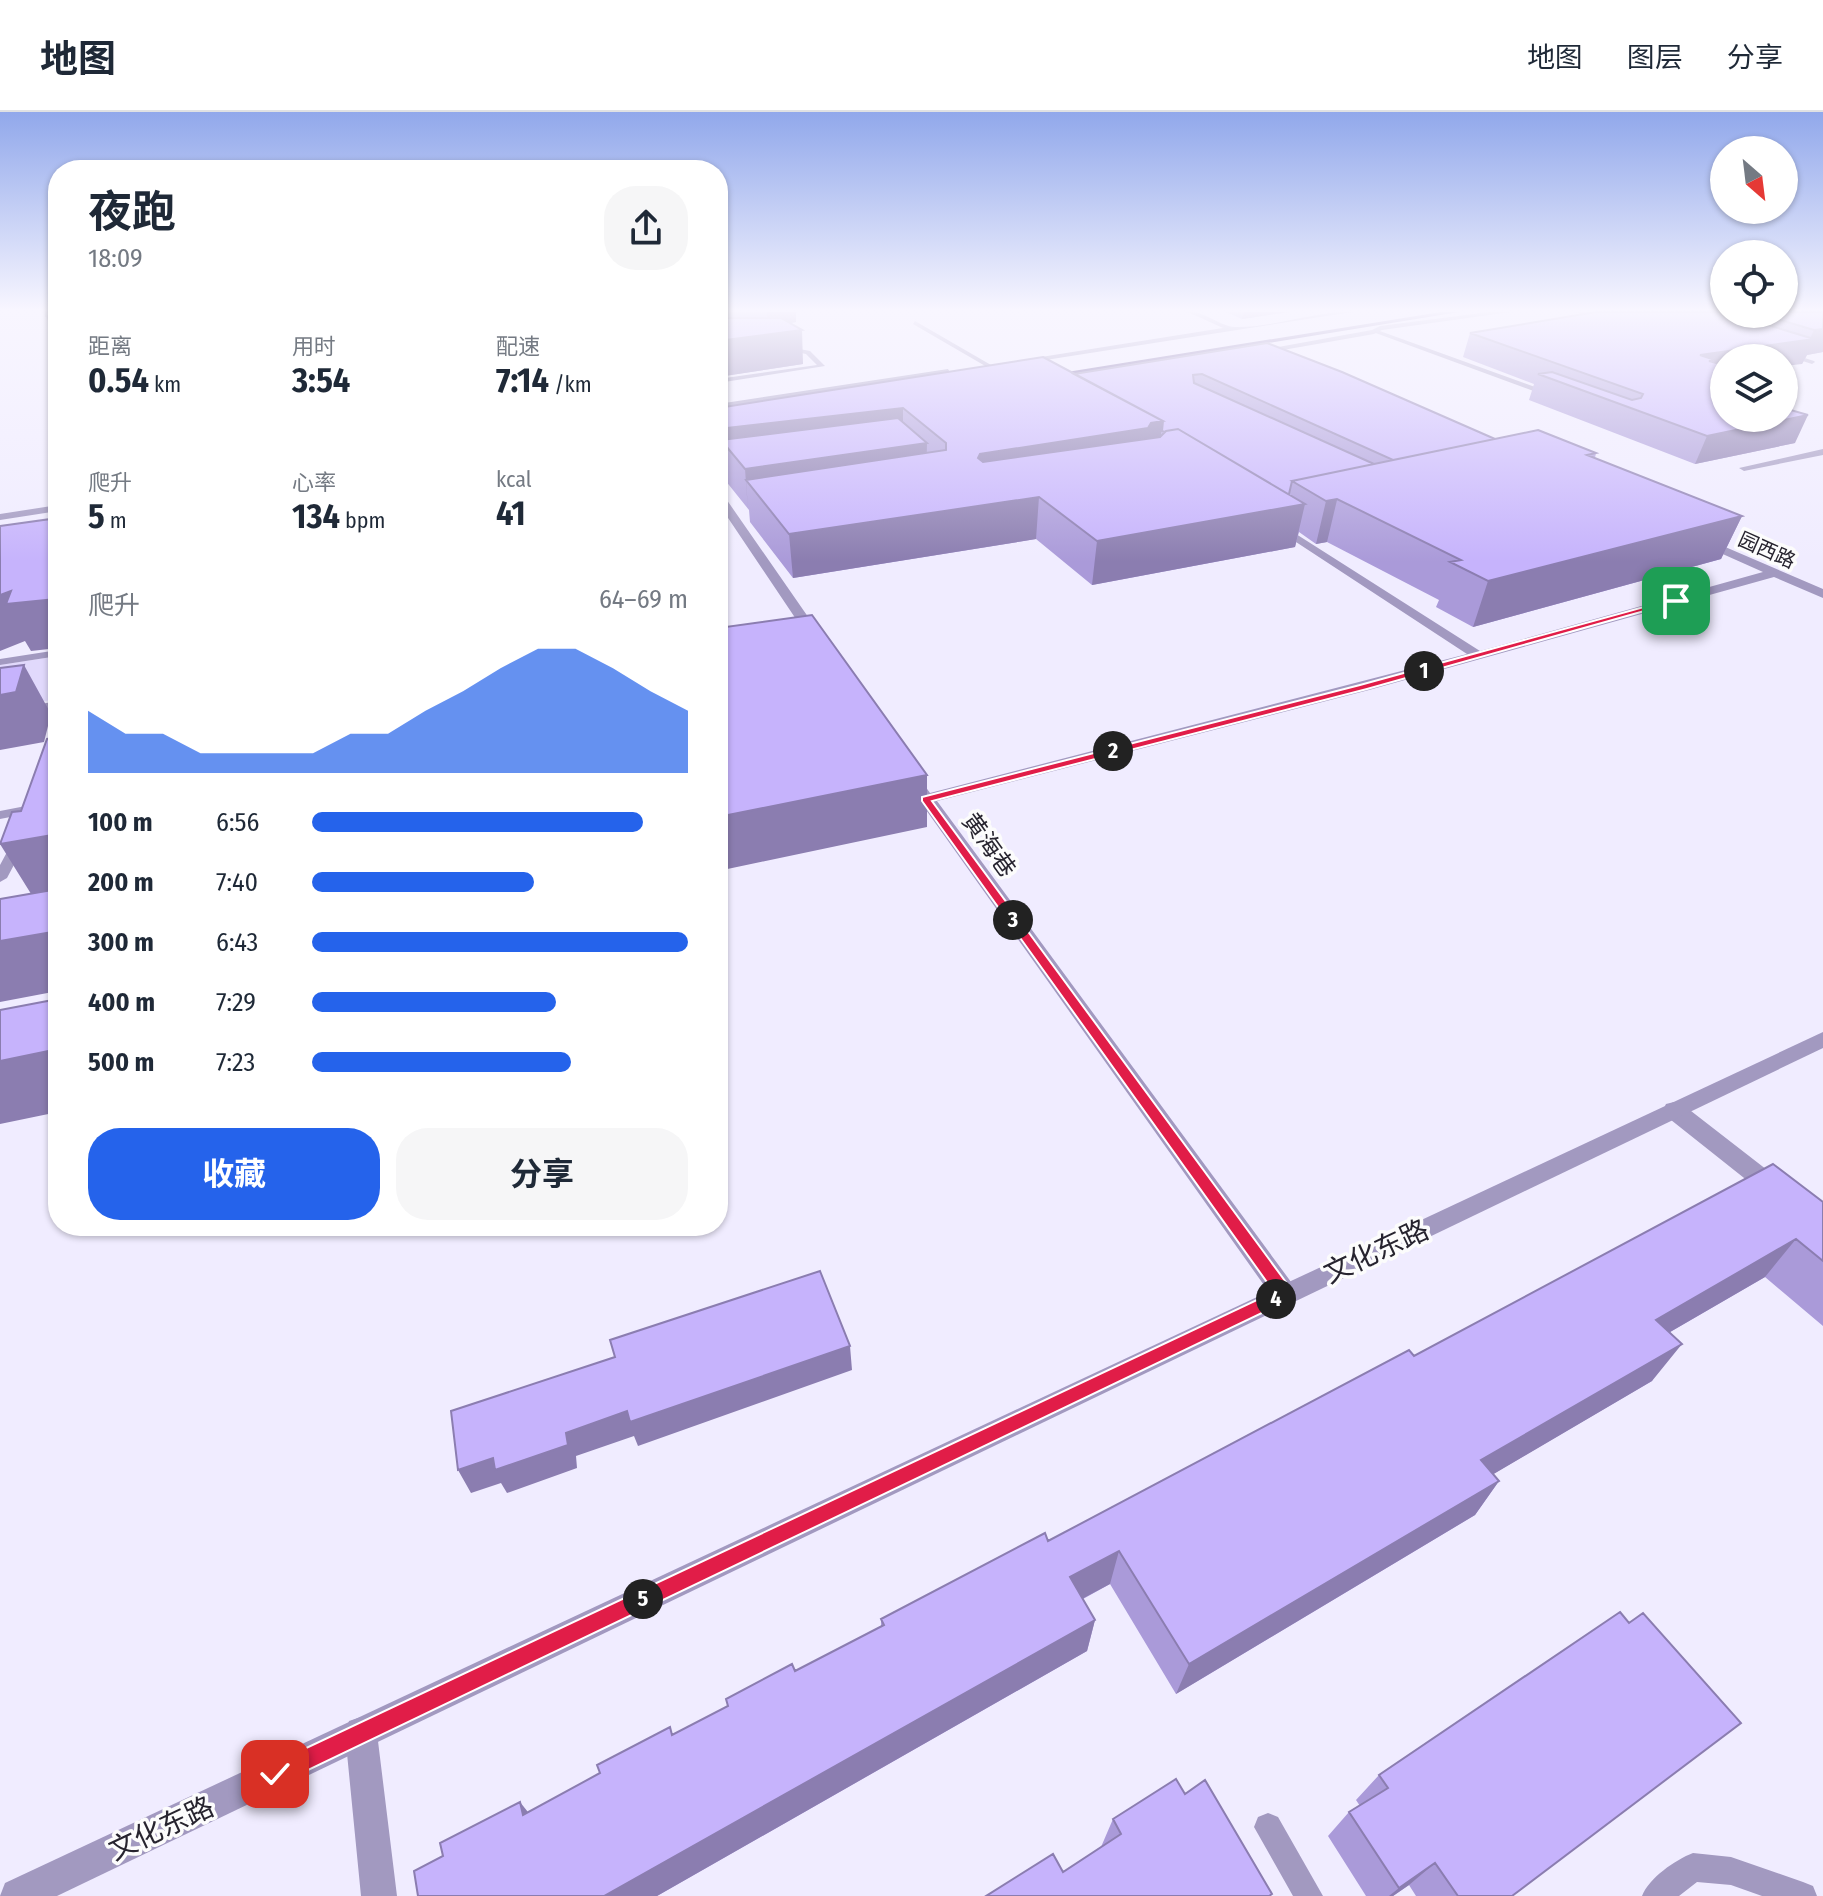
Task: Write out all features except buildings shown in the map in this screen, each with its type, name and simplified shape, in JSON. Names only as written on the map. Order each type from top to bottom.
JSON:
[{"type":"main road","points":[[728,416],[864,395]]},
{"type":"main road","points":[[0,529],[48,522]]},
{"type":"street","points":[[728,406],[797,395]]},
{"type":"street","points":[[1744,468],[1823,452]]},
{"type":"street","points":[[728,505],[741,517],[830,658]]},
{"type":"street","points":[[0,517],[48,510]]},
{"type":"street","points":[[1257,513],[1479,656]]},
{"type":"street","name":"园西路","points":[[1689,535],[1823,594]]},
{"type":"street","points":[[926,799],[1479,656],[1775,573]]},
{"type":"street","name":"黄海巷","points":[[900,761],[1285,1294]]},
{"type":"street","name":"文化东路","points":[[18,1896],[1823,1039]]},
{"type":"street","points":[[1674,1110],[1798,1207]]},
{"type":"street","points":[[361,1733],[379,1896]]},
{"type":"lane","points":[[1555,395],[1568,400]]},
{"type":"lane","points":[[1269,520],[1284,517]]},
{"type":"lane","points":[[0,662],[48,655]]},
{"type":"lane","points":[[0,715],[48,707]]},
{"type":"lane","points":[[0,815],[35,802],[0,878]]},
{"type":"lane","points":[[1268,1827],[1309,1896]]},
{"type":"lane","points":[[1656,1896],[1693,1867],[1731,1871],[1803,1896]]},
{"type":"shaded area","points":[[48,658],[48,701],[0,708],[0,665]]},
{"type":"route","points":[[275,1774],[1285,1294],[926,799],[1364,687],[1676,601]]}]
